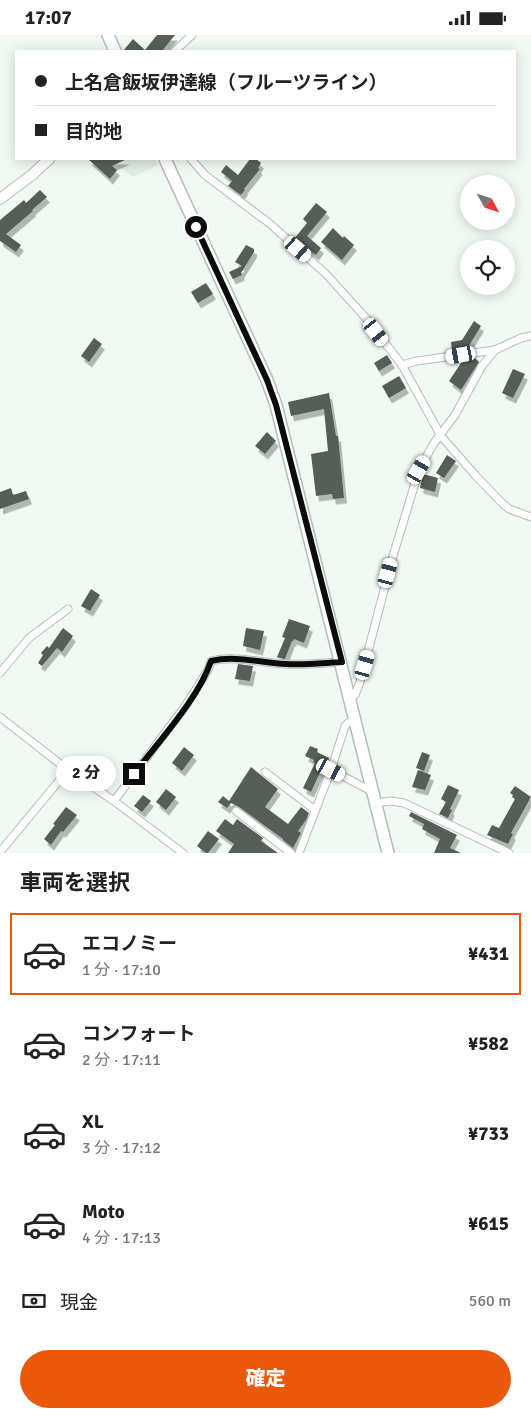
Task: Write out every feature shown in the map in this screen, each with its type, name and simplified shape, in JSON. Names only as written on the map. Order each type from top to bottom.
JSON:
[{"type":"main road","points":[[108,35],[115,50]]},
{"type":"main road","points":[[164,160],[263,371],[276,405],[342,662],[388,853]]},
{"type":"street","points":[[176,50],[192,35]]},
{"type":"street","points":[[0,199],[48,160]]},
{"type":"street","points":[[192,160],[205,175],[263,219],[326,274],[365,317],[402,365],[441,436],[476,477],[502,503],[509,509],[531,517]]},
{"type":"street","points":[[402,365],[495,349],[531,336]]},
{"type":"street","points":[[351,698],[355,695],[360,682],[393,556],[419,470],[434,443],[456,415],[482,366],[495,349]]},
{"type":"street","points":[[0,673],[29,638],[68,609]]},
{"type":"street","points":[[114,801],[186,705],[208,670],[211,661],[252,660],[298,664],[342,662]]},
{"type":"street","points":[[0,717],[68,770],[114,801],[183,853]]},
{"type":"street","points":[[299,853],[331,770],[345,726],[356,720]]},
{"type":"street","points":[[0,853],[68,770]]},
{"type":"street","points":[[331,770],[375,798],[404,803],[509,853]]},
{"type":"street","points":[[265,773],[315,810]]},
{"type":"street","points":[[236,811],[291,853]]},
{"type":"shaded area","points":[[109,160],[156,160],[158,165],[133,177]]},
{"type":"building","points":[[157,35],[175,35],[163,50],[145,50]]},
{"type":"building","points":[[133,39],[145,50],[124,50]]},
{"type":"building","points":[[89,160],[125,160],[112,166],[117,170],[110,179]]},
{"type":"building","points":[[249,160],[257,160],[261,163],[258,168],[260,169],[241,195],[228,186],[232,181],[221,172],[226,165],[238,175]]},
{"type":"building","points":[[40,190],[47,197],[6,234],[21,245],[16,252],[0,241],[0,220],[24,200],[26,203]]},
{"type":"building","points":[[316,203],[327,212],[307,236],[321,248],[316,255],[294,239],[307,223],[303,219]]},
{"type":"building","points":[[333,228],[354,245],[342,260],[321,242]]},
{"type":"building","points":[[246,245],[254,249],[254,252],[241,273],[242,275],[233,279],[229,272],[242,266],[235,262]]},
{"type":"building","points":[[206,283],[213,294],[198,303],[191,292]]},
{"type":"building","points":[[474,321],[481,326],[467,349],[452,351],[451,342],[462,340]]},
{"type":"building","points":[[94,338],[102,344],[89,362],[81,356]]},
{"type":"building","points":[[387,355],[392,363],[379,371],[374,363]]},
{"type":"building","points":[[475,358],[479,362],[461,390],[449,381],[463,360]]},
{"type":"building","points":[[513,369],[525,374],[513,398],[502,393]]},
{"type":"building","points":[[399,376],[406,388],[389,398],[382,386]]},
{"type":"building","points":[[329,393],[336,436],[338,436],[344,498],[333,499],[332,494],[316,496],[311,454],[328,451],[324,409],[291,416],[288,402]]},
{"type":"building","points":[[267,432],[276,441],[265,454],[255,446]]},
{"type":"building","points":[[447,455],[456,461],[444,478],[436,473]]},
{"type":"building","points":[[423,474],[438,478],[435,492],[420,488]]},
{"type":"building","points":[[11,488],[13,495],[26,491],[29,499],[0,509],[0,492]]},
{"type":"building","points":[[91,589],[100,595],[90,611],[81,606]]},
{"type":"building","points":[[289,619],[310,626],[304,643],[294,639],[285,659],[279,658],[277,657],[285,638],[282,637]]},
{"type":"building","points":[[63,628],[73,636],[62,652],[57,648],[42,666],[38,663],[43,655],[41,653],[47,646],[49,648]]},
{"type":"building","points":[[246,628],[264,631],[260,650],[243,646]]},
{"type":"building","points":[[238,664],[253,666],[250,681],[235,679]]},
{"type":"building","points":[[310,746],[318,749],[317,752],[329,758],[326,768],[323,766],[311,792],[303,788],[315,763],[313,762],[314,760],[305,756]]},
{"type":"building","points":[[184,747],[194,755],[182,771],[172,763]]},
{"type":"building","points":[[422,752],[430,755],[424,771],[416,768]]},
{"type":"building","points":[[251,767],[278,789],[265,807],[288,824],[301,807],[309,813],[298,831],[301,833],[293,848],[239,807],[231,803],[227,808],[218,802],[223,796],[229,801]]},
{"type":"building","points":[[418,770],[431,775],[425,790],[412,787]]},
{"type":"building","points":[[448,785],[459,790],[448,818],[439,814],[446,802],[441,799]]},
{"type":"building","points":[[515,786],[531,797],[511,833],[513,834],[508,844],[487,835],[492,825],[499,828],[515,799],[510,793]]},
{"type":"building","points":[[166,789],[176,797],[166,810],[156,802]]},
{"type":"building","points":[[143,795],[151,801],[142,812],[134,806]]},
{"type":"building","points":[[66,807],[77,815],[63,832],[61,831],[51,845],[44,839]]},
{"type":"building","points":[[411,812],[457,835],[450,848],[461,853],[434,853],[440,839],[422,829],[424,824],[409,816]]},
{"type":"building","points":[[225,819],[233,825],[237,819],[263,838],[261,841],[278,853],[228,853],[234,844],[216,831]]},
{"type":"building","points":[[208,831],[219,839],[206,853],[197,846]]},
{"type":"route","points":[[134,774],[186,705],[208,670],[211,661],[252,660],[287,664],[342,662],[276,405],[267,380],[196,227]]}]
